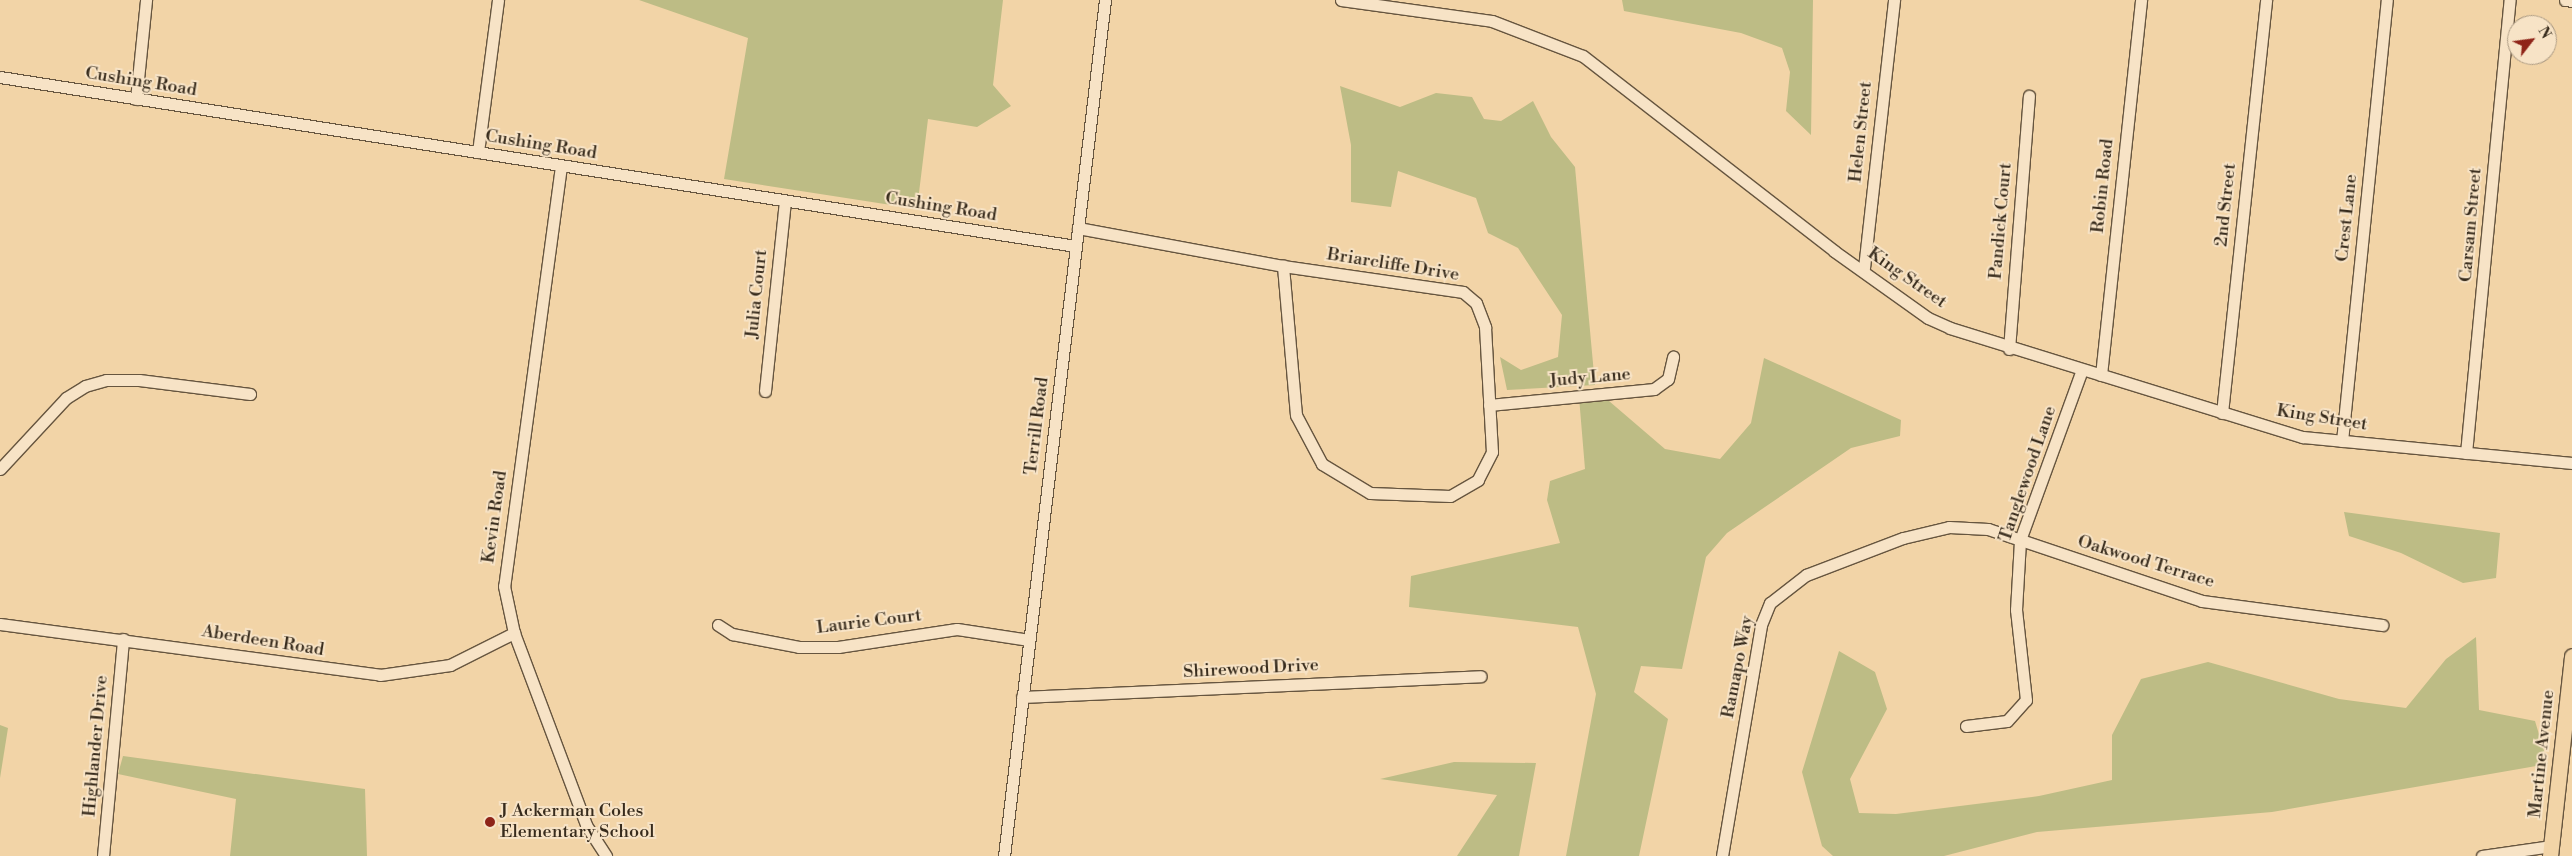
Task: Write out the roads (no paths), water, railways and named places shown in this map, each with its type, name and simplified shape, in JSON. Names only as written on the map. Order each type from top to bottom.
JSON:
[{"type":"main road","name":"Martine Avenue","points":[[2550,851],[2572,656]]},
{"type":"street","points":[[136,99],[146,0]]},
{"type":"street","points":[[478,152],[498,0]]},
{"type":"street","name":"Terrill Road","points":[[1004,856],[1105,0]]},
{"type":"street","name":"King Street","points":[[1341,0],[1492,21],[1562,45],[1611,74],[1659,118],[1834,251],[1864,268],[1928,318],[2009,349],[2276,431],[2342,441],[2572,463]]},
{"type":"street","name":"Helen Street","points":[[1864,268],[1894,0]]},
{"type":"street","name":"Robin Road","points":[[2100,376],[2141,0]]},
{"type":"street","name":"2nd Street","points":[[2222,413],[2266,0]]},
{"type":"street","name":"Crest Lane","points":[[2342,441],[2387,0]]},
{"type":"street","name":"Carsam Street","points":[[2466,453],[2510,0]]},
{"type":"street","points":[[2565,0],[2572,1]]},
{"type":"street","name":"Cushing Road","points":[[0,77],[1076,246]]},
{"type":"street","name":"Pandick Court","points":[[2009,349],[2029,96]]},
{"type":"street","name":"Kevin Road","points":[[561,166],[504,586],[514,633],[586,825],[606,856]]},
{"type":"street","name":"Julia Court","points":[[765,391],[785,201]]},
{"type":"street","name":"Briarcliffe Drive","points":[[1078,228],[1283,266],[1463,292],[1476,303],[1484,319],[1489,405],[1489,462],[1478,480],[1460,492],[1437,496],[1370,493],[1339,478],[1310,447],[1296,416],[1283,266]]},
{"type":"street","name":"Judy Lane","points":[[1489,405],[1654,389],[1668,379],[1673,357]]},
{"type":"street","name":"Tanglewood Lane","points":[[1966,726],[2007,721],[2026,700],[2016,610],[2020,540],[2082,370]]},
{"type":"street","points":[[0,469],[66,398],[85,386],[106,380],[139,380],[250,394]]},
{"type":"street","name":"Ramapo Way","points":[[1722,856],[1761,625],[1780,592],[1806,575],[1935,530],[1988,529],[2020,540]]},
{"type":"street","name":"Oakwood Terrace","points":[[2020,540],[2202,601],[2382,624]]},
{"type":"street","name":"Aberdeen Road","points":[[0,624],[380,675],[450,665],[514,633]]},
{"type":"street","name":"Laurie Court","points":[[718,625],[732,634],[799,647],[838,647],[957,629],[1029,640]]},
{"type":"street","name":"Highlander Drive","points":[[103,856],[123,639]]},
{"type":"street","name":"Shirewood Drive","points":[[1022,697],[1481,676]]},
{"type":"street","points":[[2482,856],[2550,851]]},
{"type":"place","name":"J Ackerman Coles Elementary School","points":[[490,822]]}]
